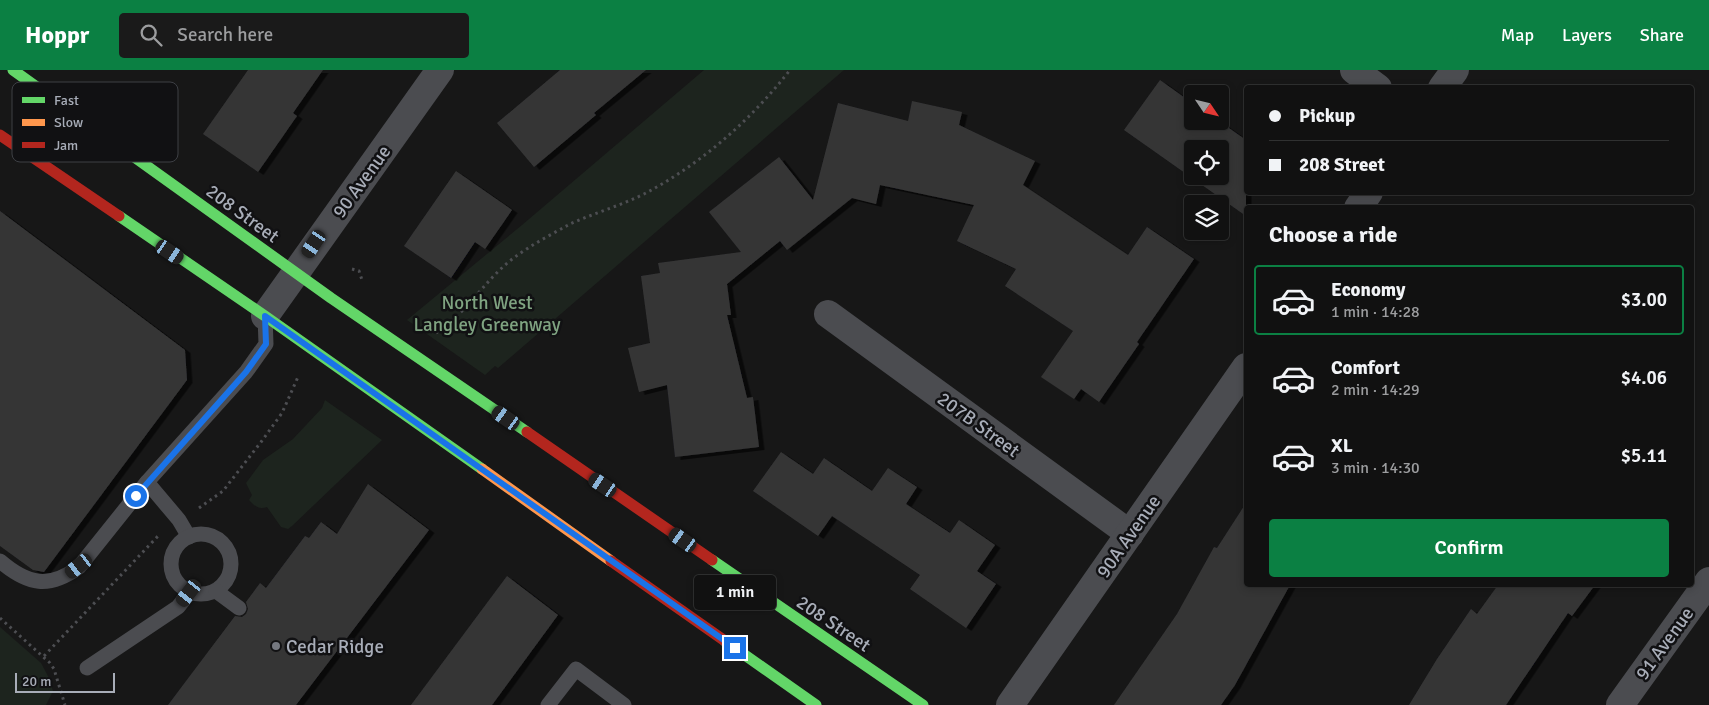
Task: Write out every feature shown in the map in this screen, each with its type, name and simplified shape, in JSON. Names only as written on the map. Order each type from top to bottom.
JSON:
[{"type":"main road","name":"208 Street","points":[[13,70],[30,82]]},
{"type":"main road","points":[[0,135],[12,143]]},
{"type":"main road","points":[[40,162],[265,316],[816,705]]},
{"type":"main road","name":"208 Street","points":[[142,162],[331,298],[923,705]]},
{"type":"street","name":"90 Avenue","points":[[265,316],[440,70]]},
{"type":"street","points":[[1354,70],[1374,85]]},
{"type":"street","points":[[1444,85],[1455,70]]},
{"type":"street","name":"207B Street","points":[[828,314],[1130,534]]},
{"type":"street","name":"90A Avenue","points":[[1010,705],[1244,371]]},
{"type":"street","name":"91 Avenue","points":[[1620,705],[1709,581]]},
{"type":"lane","points":[[0,561],[28,579],[45,582],[66,577],[79,566],[147,482],[246,372],[266,344],[265,316]]},
{"type":"lane","points":[[147,482],[189,536]]},
{"type":"lane","points":[[198,534],[208,535],[218,539],[225,545],[230,554],[232,564],[230,574],[226,583],[216,591],[210,594],[199,595],[189,593],[175,579],[171,570],[174,550],[180,542],[189,536],[198,534]]},
{"type":"lane","points":[[216,591],[238,608]]},
{"type":"lane","points":[[87,668],[178,607],[189,593]]},
{"type":"lane","points":[[548,705],[576,669],[624,705]]},
{"type":"path","points":[[436,334],[449,324],[493,276],[515,257],[571,224],[642,195],[683,172],[725,139],[768,96],[790,70]]},
{"type":"path","points":[[352,269],[359,271],[363,281]]},
{"type":"path","points":[[0,618],[50,662],[65,705]]},
{"type":"green space","name":"North West Langley Greenway","points":[[704,70],[844,70],[498,368],[495,366],[485,375],[407,320],[522,225]]},
{"type":"green space","points":[[325,400],[382,440],[292,526],[288,529],[281,527],[267,507],[259,508],[249,500],[252,495],[246,483],[263,460],[293,439],[322,408]]},
{"type":"green space","points":[[0,627],[41,663],[53,691],[46,705],[0,705]]},
{"type":"building","points":[[248,70],[323,70],[293,113],[297,116],[258,172],[203,134]]},
{"type":"building","points":[[560,70],[646,70],[594,113],[596,115],[534,167],[497,123]]},
{"type":"building","points":[[1160,80],[1184,97],[1184,130],[1229,130],[1229,128],[1244,139],[1244,195],[1246,195],[1246,205],[1244,205],[1244,215],[1229,204],[1229,195],[1216,195],[1202,185],[1229,185],[1229,140],[1184,140],[1184,172],[1124,130]]},
{"type":"building","points":[[912,101],[962,112],[959,125],[1035,161],[1023,185],[1128,255],[1147,227],[1194,259],[1137,342],[1139,344],[1099,402],[1081,389],[1074,399],[1041,377],[1073,331],[1005,286],[1016,269],[957,241],[974,205],[880,185],[876,204],[852,198],[787,250],[780,241],[727,284],[731,315],[727,315],[747,398],[753,397],[759,447],[675,457],[667,385],[639,392],[628,348],[650,343],[641,276],[660,273],[658,263],[741,252],[709,212],[779,157],[813,200],[838,103],[908,121]]},
{"type":"building","points":[[456,171],[512,210],[485,249],[475,242],[451,278],[404,246]]},
{"type":"building","points":[[0,211],[185,350],[187,380],[44,572],[33,570],[0,546]]},
{"type":"building","points":[[781,452],[813,474],[824,458],[872,491],[888,468],[917,487],[906,504],[950,533],[959,520],[995,545],[977,571],[996,584],[966,628],[910,589],[920,575],[832,516],[818,536],[753,491]]},
{"type":"building","name":"Cedar Ridge","points":[[368,484],[429,530],[296,705],[168,705],[235,616],[242,617],[246,614],[248,609],[246,602],[260,583],[266,588],[305,536],[309,538],[321,522],[337,534]]},
{"type":"building","points":[[1244,506],[1244,587],[1289,587],[1235,685],[1221,705],[1114,705],[1177,614],[1214,547],[1217,548]]},
{"type":"building","points":[[507,576],[558,615],[492,705],[411,705]]},
{"type":"building","points":[[1497,587],[1594,587],[1572,616],[1568,613],[1506,705],[1409,705],[1471,609],[1477,614]]},
{"type":"traffic: fast","points":[[13,70],[30,82]]},
{"type":"traffic: fast","points":[[141,162],[331,298],[527,432]]},
{"type":"traffic: fast","points":[[119,216],[482,469]]},
{"type":"traffic: fast","points":[[712,560],[923,705]]},
{"type":"traffic: fast","points":[[725,641],[816,705]]},
{"type":"traffic: slow","points":[[482,469],[611,561]]},
{"type":"traffic: jam","points":[[0,135],[12,143]]},
{"type":"traffic: jam","points":[[40,162],[119,216]]},
{"type":"traffic: jam","points":[[527,432],[712,560]]},
{"type":"traffic: jam","points":[[611,561],[725,641]]},
{"type":"place","name":"Cedar Ridge","points":[[276,646]]},
{"type":"route","points":[[136,496],[246,372],[266,344],[265,316],[735,648]]}]
